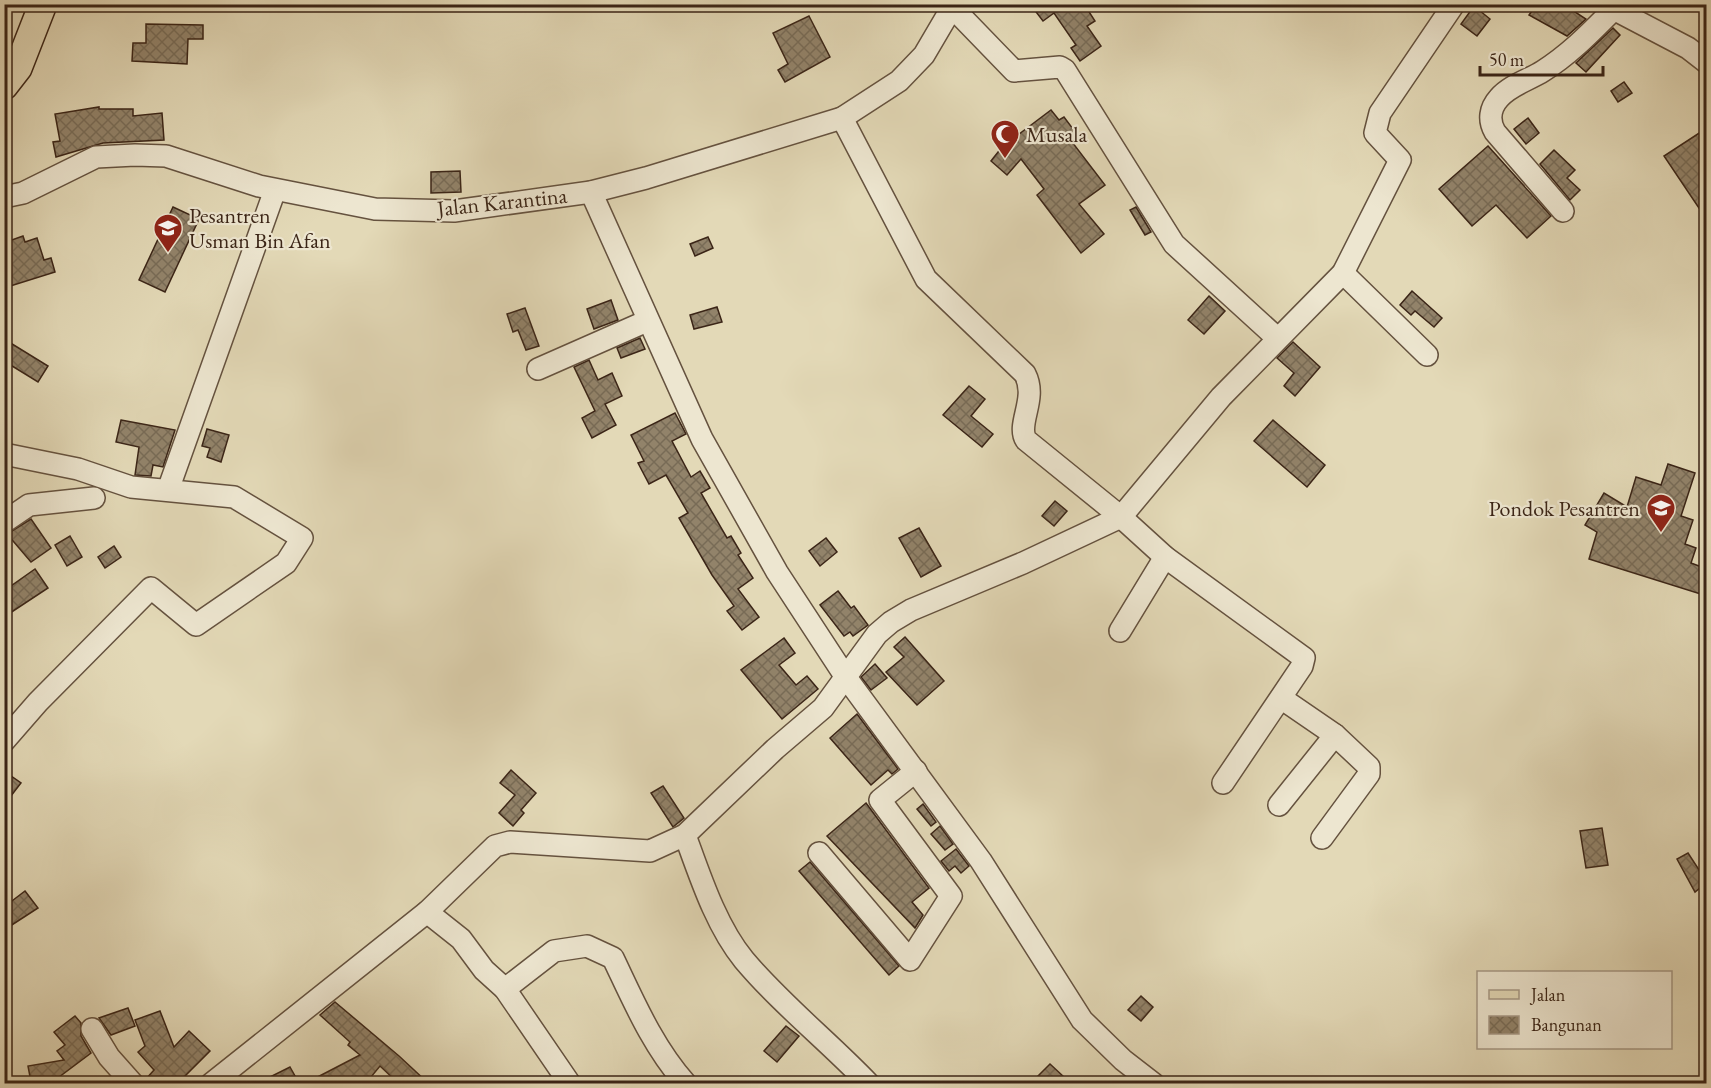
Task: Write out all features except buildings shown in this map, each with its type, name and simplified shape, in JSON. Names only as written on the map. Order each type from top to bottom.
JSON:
[{"type":"main road","points":[[4,86],[18,68],[43,4]]},
{"type":"street","points":[[211,1083],[427,912],[488,852],[502,842],[575,844],[650,851],[685,835],[775,749],[823,708],[877,634],[911,610],[1023,563],[1121,517],[1187,435],[1277,338],[1343,273],[1400,160],[1375,133],[1380,113],[1454,4]]},
{"type":"street","points":[[953,6],[1014,71],[1060,68],[1065,70],[1174,244],[1277,338]]},
{"type":"street","name":"Jalan Karantina","points":[[4,197],[23,193],[96,157],[135,155],[166,156],[275,190],[375,209],[454,211],[591,192],[646,178],[842,118],[899,81],[924,54],[953,6]]},
{"type":"street","points":[[1563,210],[1495,132],[1490,123],[1497,100],[1505,92],[1542,72],[1578,45],[1609,7],[1688,48],[1707,62]]},
{"type":"street","points":[[842,118],[926,279],[1025,374],[1031,388],[1023,433],[1026,440],[1121,517],[1165,557],[1304,658],[1302,666],[1223,783]]},
{"type":"street","points":[[168,490],[275,190]]},
{"type":"street","points":[[591,192],[702,439],[737,505],[845,676],[981,861],[1083,1020],[1123,1060],[1154,1083]]},
{"type":"street","points":[[1343,273],[1426,355]]},
{"type":"street","points":[[538,369],[647,321]]},
{"type":"street","points":[[4,454],[78,469],[131,486],[234,497],[302,538],[286,563],[196,626],[151,588],[38,702],[4,741]]},
{"type":"street","points":[[4,522],[29,505],[94,498]]},
{"type":"street","points":[[1120,631],[1165,557]]},
{"type":"street","points":[[1281,698],[1335,735],[1367,763],[1369,774],[1322,838]]},
{"type":"street","points":[[1279,805],[1335,735]]},
{"type":"street","points":[[819,853],[910,960],[951,897],[880,800],[916,771]]},
{"type":"street","points":[[685,835],[709,900],[743,959],[801,1019],[869,1083]]},
{"type":"street","points":[[427,912],[461,939],[484,970],[505,989],[570,1083]]},
{"type":"street","points":[[505,989],[554,951],[587,946],[613,957],[668,1064],[686,1083]]},
{"type":"street","points":[[92,1029],[109,1057],[133,1083]]},
{"type":"place","name":"Musala","points":[[1005,160]]},
{"type":"place","name":"Pesantren Usman Bin Afan","points":[[168,254]]},
{"type":"place","name":"Pondok Pesantren","points":[[1661,534]]}]
